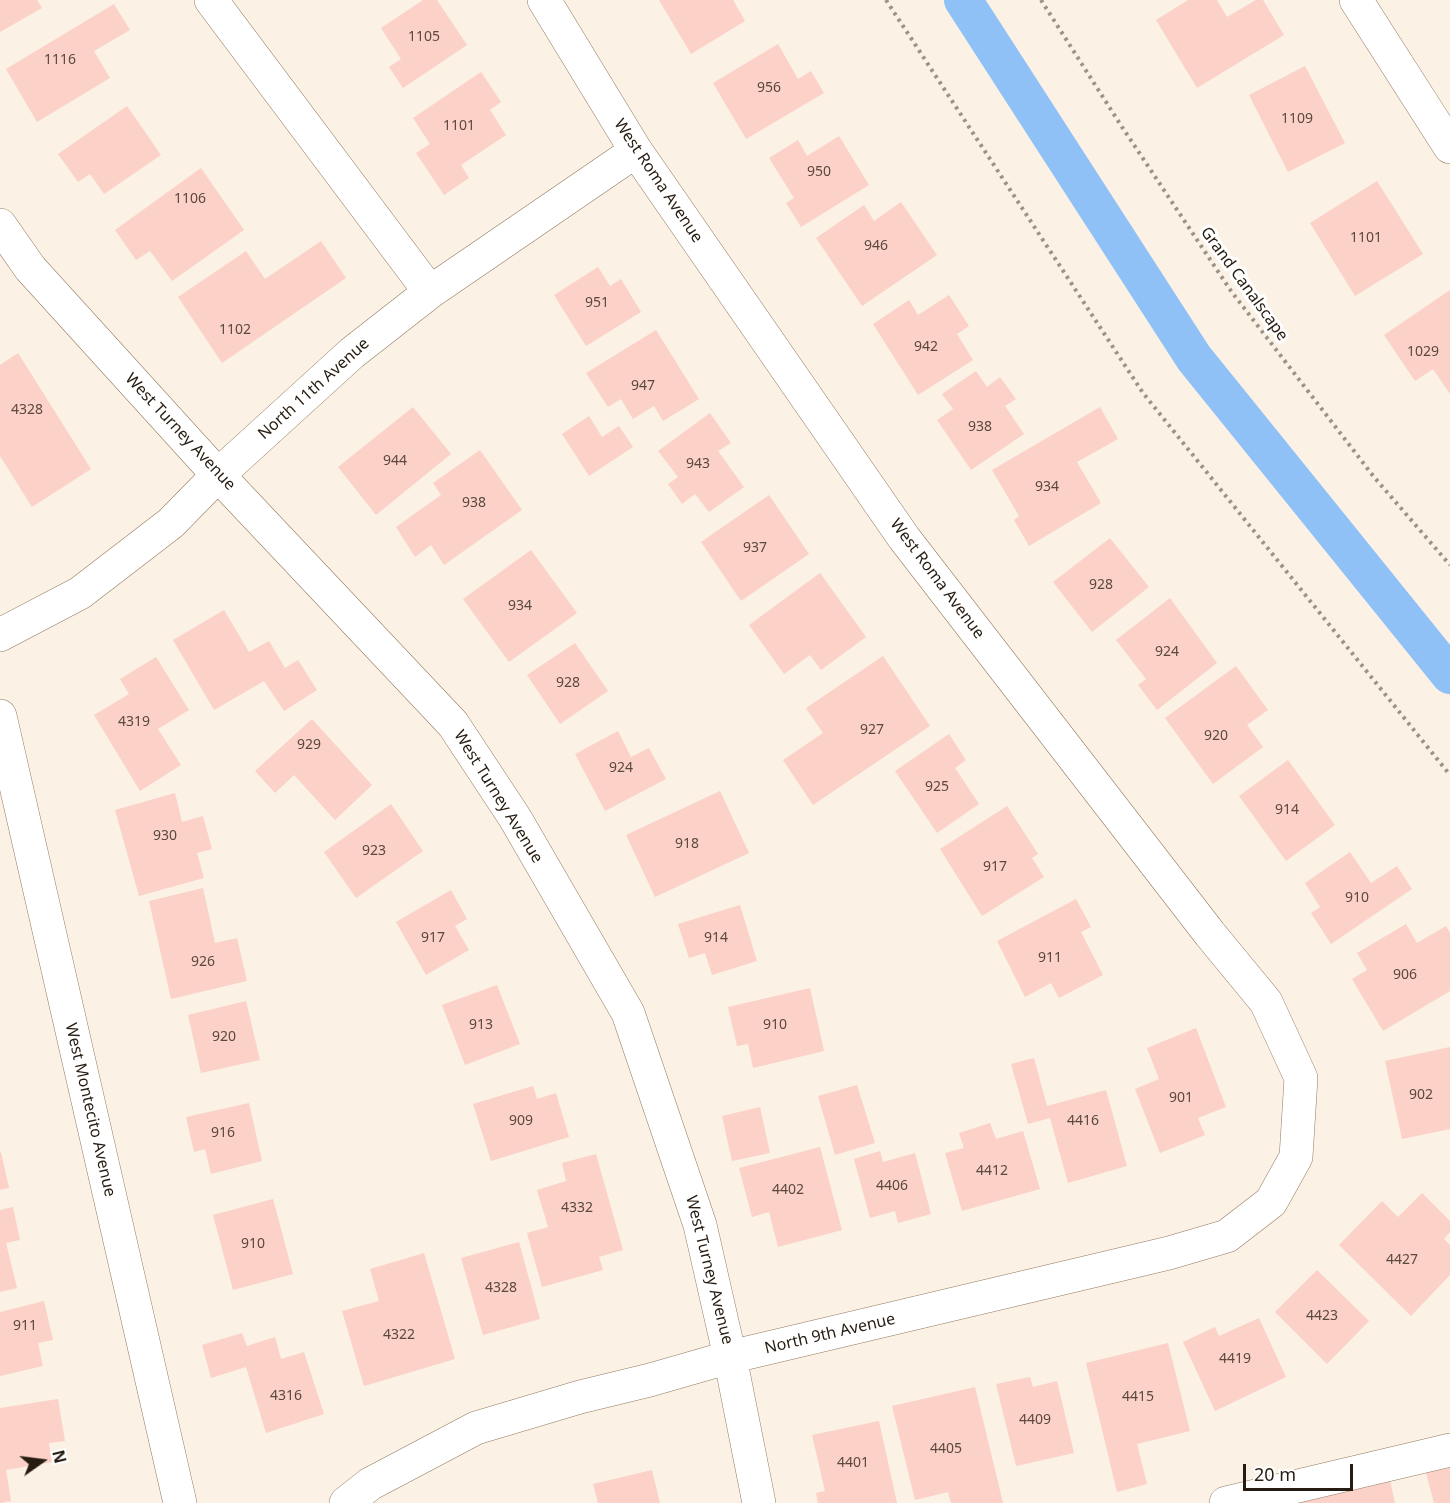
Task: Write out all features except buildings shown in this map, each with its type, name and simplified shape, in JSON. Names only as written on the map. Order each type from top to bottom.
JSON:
[{"type":"street","points":[[211,0],[430,292]]},
{"type":"street","name":"West Roma Avenue","points":[[544,0],[636,151],[904,538],[1210,934],[1266,1002],[1301,1078],[1296,1157]]},
{"type":"street","points":[[1356,0],[1450,147]]},
{"type":"street","name":"North 11th Avenue","points":[[0,634],[80,593],[171,523],[218,475],[352,352],[430,292],[636,151]]},
{"type":"street","name":"West Turney Avenue","points":[[0,225],[30,268],[218,475],[453,724],[515,818],[628,1013],[700,1225],[730,1357],[759,1503]]},
{"type":"street","name":"West Montecito Avenue","points":[[0,716],[180,1503]]},
{"type":"street","name":"North 9th Avenue","points":[[346,1503],[370,1484],[476,1428],[579,1397],[730,1357],[1169,1253],[1227,1236],[1271,1202],[1296,1157]]},
{"type":"street","points":[[1226,1503],[1450,1450]]},
{"type":"path","points":[[886,0],[1143,393],[1450,775]]},
{"type":"path","name":"Grand Canalscape","points":[[1041,0],[1122,127],[1232,291],[1374,477],[1450,564]]},
{"type":"waterway","points":[[963,0],[1194,358],[1450,675]]}]
